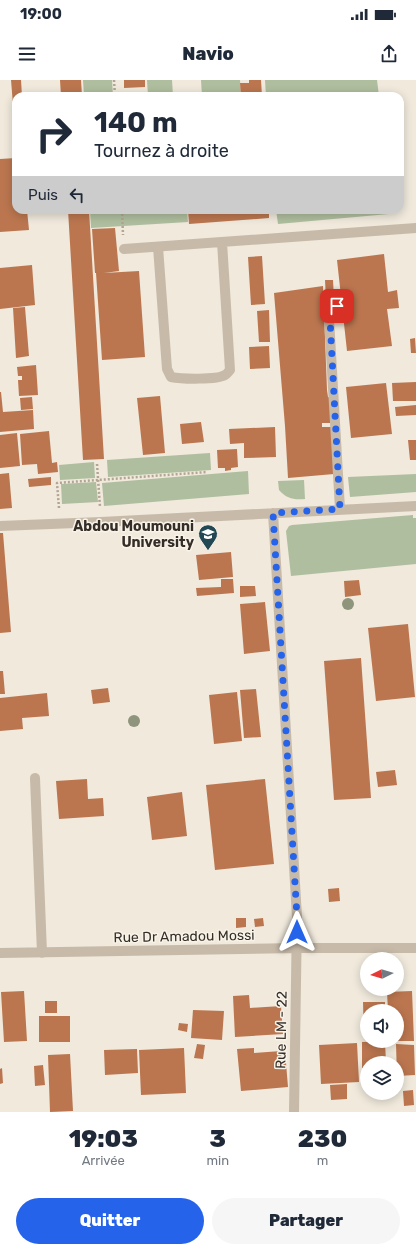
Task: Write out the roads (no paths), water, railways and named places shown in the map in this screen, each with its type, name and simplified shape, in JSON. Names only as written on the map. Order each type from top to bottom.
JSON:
[{"type":"street","points":[[124,249],[416,228]]},
{"type":"street","points":[[158,247],[167,369],[172,377],[181,379],[216,377],[225,375],[230,370],[222,242]]},
{"type":"street","points":[[337,306],[330,311],[330,319],[340,509]]},
{"type":"street","points":[[0,526],[416,506]]},
{"type":"street","name":"Rue LM - 22","points":[[273,513],[297,917],[294,1112]]},
{"type":"street","points":[[35,778],[42,953]]},
{"type":"street","name":"Rue Dr Amadou Mossi","points":[[0,953],[297,948],[416,948]]},
{"type":"place","name":"Abdou Moumouni University","points":[[208,551]]}]
